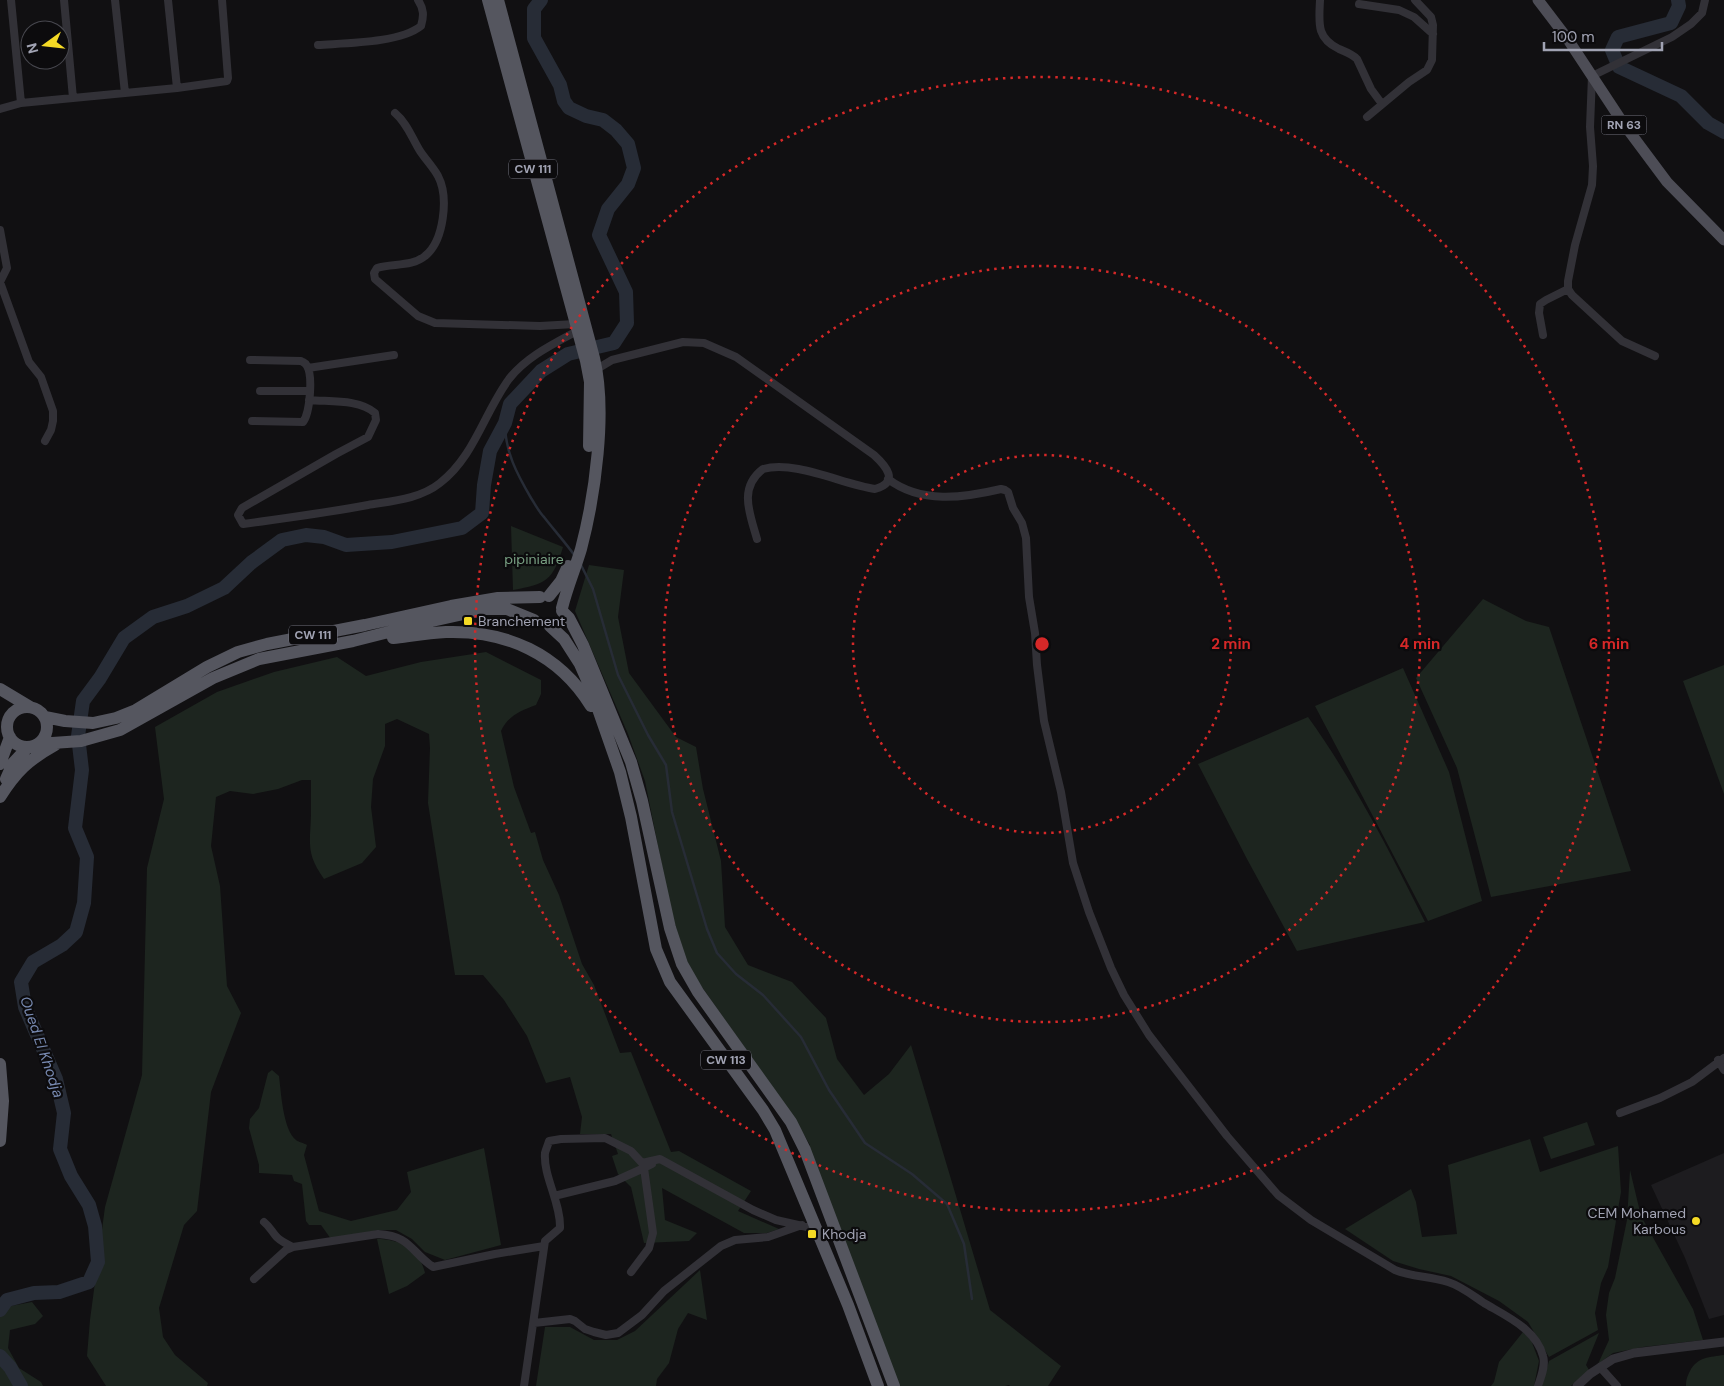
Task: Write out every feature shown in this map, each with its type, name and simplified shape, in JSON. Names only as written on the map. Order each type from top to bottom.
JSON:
[{"type":"highway","name":"CW 111","points":[[488,0],[579,332],[592,363],[590,439],[578,545],[562,609]]},
{"type":"highway","name":"CW 111","points":[[498,0],[579,332]]},
{"type":"highway","points":[[562,609],[559,621],[550,626],[541,626],[534,620],[531,610],[533,604],[561,581],[572,566]]},
{"type":"highway","name":"CW 111","points":[[45,717],[65,721],[100,722],[116,718],[136,710],[238,652],[254,647],[451,606],[498,598],[545,596]]},
{"type":"highway","points":[[545,596],[558,600],[583,645],[631,762],[642,801],[670,928],[682,964],[698,992],[791,1122],[806,1150],[894,1386]]},
{"type":"highway","name":"CW 111","points":[[353,641],[432,621],[493,609],[514,611],[534,620]]},
{"type":"highway","points":[[550,626],[564,639],[580,664],[604,726]]},
{"type":"highway","points":[[10,737],[18,745],[33,746],[101,736],[131,725],[198,686],[245,664],[274,656],[353,641],[448,632],[484,635],[519,644],[544,656],[565,672],[583,692],[604,726]]},
{"type":"highway","points":[[0,689],[38,710],[47,722],[47,732],[42,741],[33,746],[10,768],[0,798]]},
{"type":"highway","points":[[7,723],[13,712],[30,707]]},
{"type":"highway","points":[[0,710],[7,723],[10,737],[0,764]]},
{"type":"highway","name":"CW 113","points":[[604,726],[627,799],[656,949],[670,982],[763,1110],[775,1130],[848,1305],[878,1386]]},
{"type":"highway","points":[[0,798],[23,766],[34,757],[63,743]]},
{"type":"highway","points":[[0,1064],[3,1101],[0,1141]]},
{"type":"main road","name":"RN 63","points":[[1538,0],[1567,38],[1623,123],[1668,182],[1724,240]]},
{"type":"street","points":[[11,0],[21,103]]},
{"type":"street","points":[[64,0],[73,98]]},
{"type":"street","points":[[115,0],[124,94]]},
{"type":"street","points":[[168,0],[177,88]]},
{"type":"street","points":[[0,109],[21,103],[124,94],[228,80],[222,0]]},
{"type":"street","points":[[318,45],[357,42],[409,34],[421,26],[424,17],[423,9],[418,0]]},
{"type":"street","points":[[1320,0],[1321,34],[1327,42],[1353,55],[1357,59],[1371,89],[1382,104]]},
{"type":"street","points":[[1367,117],[1427,70],[1432,60],[1433,25],[1431,17],[1415,0]]},
{"type":"street","points":[[1655,356],[1622,341],[1572,295],[1568,289],[1575,245],[1592,185],[1593,166],[1590,127],[1592,76],[1672,37],[1692,24],[1702,13],[1705,0]]},
{"type":"street","points":[[1359,4],[1399,10],[1414,17],[1433,34]]},
{"type":"street","points":[[395,113],[404,122],[421,152],[438,176],[444,200],[443,219],[439,235],[432,250],[425,257],[416,261],[377,268],[374,273],[375,279],[418,316],[435,323],[540,326],[579,332]]},
{"type":"street","points":[[0,230],[6,268],[0,282],[30,362],[41,377],[53,411],[51,430],[45,441]]},
{"type":"street","points":[[1542,335],[1539,313],[1540,304],[1568,289]]},
{"type":"street","points":[[260,392],[310,396],[359,404],[368,407],[375,413],[376,420],[368,437],[242,508],[238,515],[243,524],[337,511],[401,499],[425,492],[439,484],[453,472],[467,453],[499,394],[510,378],[538,353],[579,332]]},
{"type":"street","points":[[592,363],[612,360],[683,342],[704,342],[736,357],[874,455],[884,464],[888,471],[888,480],[882,487],[875,489],[781,466],[763,468],[751,481],[747,494],[757,539]]},
{"type":"street","points":[[308,368],[394,355]]},
{"type":"street","points":[[250,360],[301,361],[306,363],[310,396],[306,418],[303,422],[252,421]]},
{"type":"street","points":[[888,480],[907,491],[927,496],[962,496],[1003,489],[1008,492],[1013,508],[1022,522],[1026,538],[1029,597],[1035,633],[1044,721],[1061,792],[1073,863],[1086,906],[1111,968],[1124,995],[1149,1035],[1227,1136],[1268,1184],[1289,1204],[1311,1220],[1395,1270],[1453,1284],[1521,1325],[1538,1346],[1543,1356],[1544,1362],[1538,1386]]},
{"type":"street","points":[[1620,1113],[1660,1098],[1692,1082],[1721,1059],[1724,1070]]},
{"type":"street","points":[[524,1386],[545,1241],[560,1228],[560,1218],[545,1154],[549,1141],[605,1138],[632,1151],[642,1164],[660,1159],[753,1210],[776,1220],[816,1229]]},
{"type":"street","points":[[554,1196],[607,1183],[644,1168],[660,1159]]},
{"type":"street","points":[[631,1272],[650,1248],[653,1233],[644,1168]]},
{"type":"street","points":[[264,1222],[272,1228],[278,1238],[293,1247]]},
{"type":"street","points":[[534,1323],[570,1319],[576,1321],[585,1329],[594,1332],[606,1335],[618,1333],[642,1315],[664,1291],[721,1246],[735,1240],[768,1237],[802,1225]]},
{"type":"street","points":[[254,1279],[286,1250],[293,1247],[378,1234],[390,1234],[408,1243],[424,1261],[433,1267],[544,1246]]},
{"type":"street","points":[[1577,1386],[1613,1359],[1634,1353],[1724,1342]]},
{"type":"street","points":[[1600,1367],[1617,1386]]},
{"type":"shaded area","name":"CEM Mohamed Karbous","points":[[1724,1153],[1724,1315],[1709,1319],[1685,1258],[1651,1185]]},
{"type":"green space","name":"pipiniaire","points":[[511,526],[563,547],[556,567],[547,579],[541,583],[513,590]]},
{"type":"green space","points":[[589,565],[624,570],[618,617],[629,673],[676,737],[696,747],[703,789],[721,861],[725,927],[748,965],[792,982],[826,1018],[837,1059],[864,1095],[889,1074],[911,1045],[990,1310],[1061,1366],[1048,1386],[894,1386],[805,1150],[810,1145],[792,1115],[685,963],[669,901],[645,781],[628,734],[575,611]]},
{"type":"green space","points":[[1483,599],[1526,621],[1549,627],[1631,871],[1491,897],[1457,768],[1416,678]]},
{"type":"green space","points":[[486,652],[541,680],[541,694],[536,705],[515,715],[507,721],[501,731],[514,787],[531,833],[535,832],[543,860],[559,895],[582,964],[594,985],[620,1053],[631,1052],[671,1152],[679,1151],[751,1191],[738,1211],[779,1229],[767,1233],[744,1233],[662,1188],[665,1220],[697,1233],[689,1241],[644,1243],[631,1187],[618,1174],[612,1156],[618,1154],[611,1134],[580,1134],[582,1117],[570,1077],[546,1083],[527,1036],[504,1000],[483,975],[455,975],[428,803],[429,734],[397,719],[385,724],[385,746],[373,779],[371,807],[376,847],[362,863],[324,879],[318,870],[310,849],[311,780],[302,780],[278,789],[253,794],[230,791],[216,797],[211,846],[220,886],[227,986],[241,1013],[211,1092],[197,1211],[184,1225],[159,1308],[163,1337],[175,1355],[208,1383],[207,1386],[106,1386],[87,1356],[105,1207],[142,1075],[147,868],[164,799],[155,727],[217,692],[274,672],[337,657],[366,676],[421,662]]},
{"type":"green space","points":[[1724,665],[1724,794],[1683,681]]},
{"type":"green space","points":[[1403,668],[1449,772],[1482,901],[1428,921],[1315,706]]},
{"type":"green space","points":[[1308,717],[1356,792],[1385,843],[1425,922],[1297,951],[1198,764]]},
{"type":"green space","points":[[272,1070],[279,1076],[283,1110],[288,1128],[296,1140],[307,1145],[304,1155],[319,1211],[351,1221],[397,1210],[411,1192],[407,1172],[484,1148],[501,1245],[445,1260],[425,1252],[412,1239],[396,1230],[379,1230],[331,1239],[321,1225],[309,1225],[306,1221],[302,1184],[294,1181],[292,1175],[259,1173],[259,1165],[249,1128],[250,1119],[259,1108],[268,1073]]},
{"type":"green space","points":[[1587,1122],[1595,1145],[1551,1159],[1543,1137]]},
{"type":"green space","points":[[1530,1139],[1540,1172],[1618,1146],[1621,1192],[1608,1267],[1601,1283],[1595,1313],[1598,1330],[1549,1357],[1528,1322],[1499,1301],[1451,1276],[1393,1261],[1345,1229],[1411,1189],[1416,1202],[1422,1237],[1457,1234],[1448,1165]]},
{"type":"green space","points":[[1630,1170],[1641,1216],[1693,1309],[1703,1340],[1643,1347],[1613,1353],[1598,1364],[1609,1340],[1606,1315],[1609,1293],[1615,1278],[1627,1220]]},
{"type":"green space","points":[[377,1239],[394,1241],[408,1247],[419,1258],[425,1273],[407,1286],[389,1294]]},
{"type":"green space","points":[[700,1270],[707,1320],[688,1313],[678,1329],[669,1363],[657,1379],[656,1386],[536,1386],[545,1327],[570,1327],[594,1340],[617,1340],[635,1331]]},
{"type":"green space","points":[[32,1302],[43,1316],[35,1324],[10,1330],[8,1348],[19,1368],[41,1382],[43,1386],[0,1386],[0,1308]]},
{"type":"green space","points":[[1523,1332],[1531,1340],[1539,1361],[1534,1386],[1491,1386],[1494,1382],[1499,1362]]},
{"type":"green space","points":[[1599,1333],[1586,1365],[1589,1370],[1571,1386],[1542,1386],[1549,1361]]},
{"type":"green space","points":[[1724,1355],[1724,1386],[1686,1386],[1688,1375],[1696,1363],[1704,1358]]},
{"type":"waterway","name":"Oued El Khodja","points":[[0,1310],[7,1300],[34,1293],[59,1292],[89,1282],[98,1262],[95,1226],[89,1205],[71,1176],[60,1149],[64,1113],[56,1079],[25,1007],[21,982],[33,962],[62,945],[76,932],[84,903],[87,857],[75,828],[82,770],[78,736],[83,701],[100,678],[124,638],[153,617],[187,606],[224,588],[252,562],[282,540],[306,535],[324,537],[346,545],[392,542],[462,528],[482,513],[484,485],[490,451],[505,423],[510,404],[541,371],[568,354],[614,343],[627,323],[626,292],[599,235],[608,209],[628,184],[634,168],[628,144],[616,130],[603,120],[586,116],[569,108],[564,101],[560,85],[534,38],[534,9],[541,0]]},
{"type":"waterway","points":[[1678,0],[1679,6],[1671,23],[1618,37],[1612,50],[1619,67],[1681,96],[1708,123],[1724,132]]},
{"type":"waterway","points":[[505,423],[507,444],[521,480],[540,513],[575,556]]},
{"type":"waterway","points":[[581,565],[593,589],[618,675],[648,735],[666,765],[672,812],[707,929],[717,953],[736,974],[763,995],[801,1037],[829,1090],[865,1143],[912,1174],[947,1204],[964,1244],[972,1299]]},
{"type":"waterway","name":"Oued El Khodja","points":[[0,1356],[10,1367],[21,1386]]},
{"type":"place","name":"Branchement","points":[[468,621]]},
{"type":"place","name":"CEM Mohamed Karbous","points":[[1696,1221]]},
{"type":"place","name":"Khodja","points":[[812,1234]]}]
